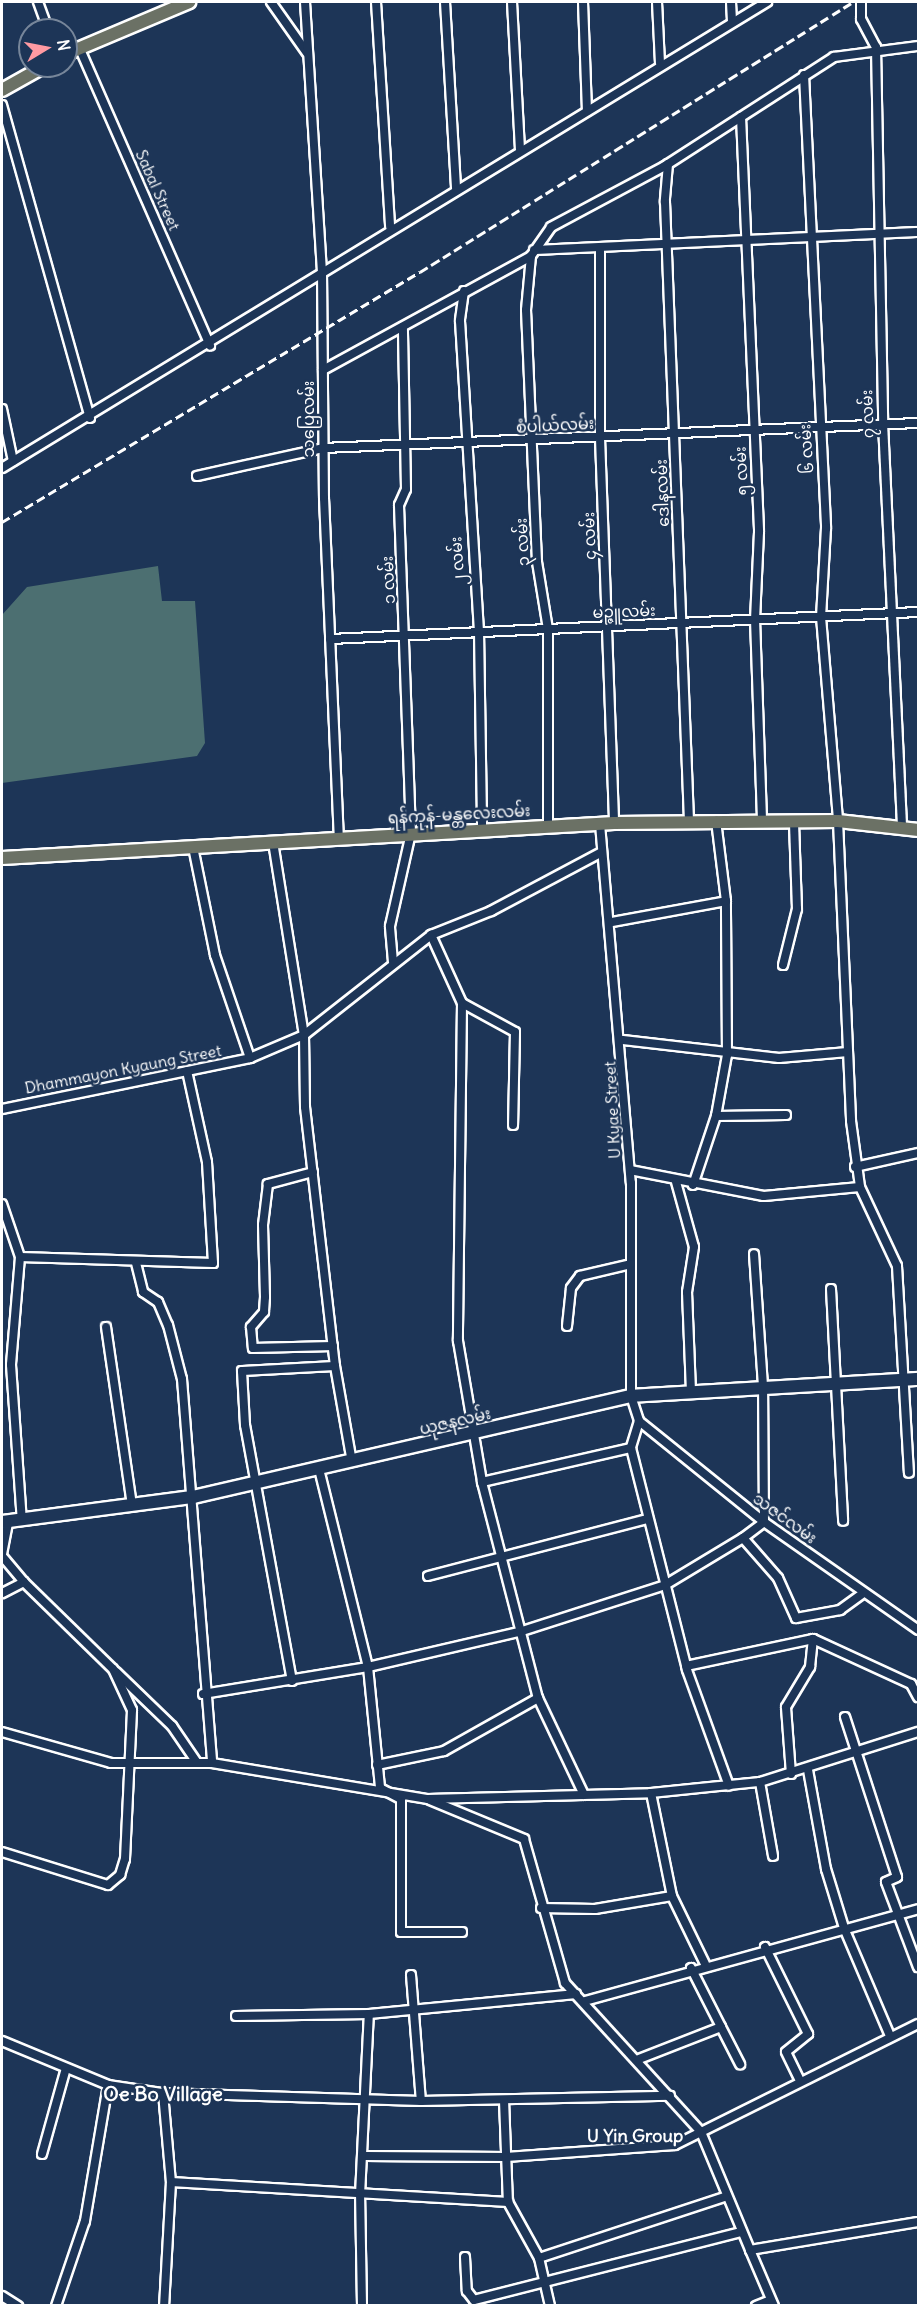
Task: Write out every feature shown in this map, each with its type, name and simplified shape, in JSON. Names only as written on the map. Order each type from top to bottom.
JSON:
[{"type":"main road","points":[[79,47],[189,2]]},
{"type":"main road","points":[[2,90],[24,78]]},
{"type":"main road","name":"ရန်ကုန်-မန္တလေးလမ်း","points":[[2,858],[411,832],[614,823],[838,821],[918,830]]},
{"type":"street","points":[[38,2],[44,18]]},
{"type":"street","points":[[271,2],[307,53]]},
{"type":"street","name":"သပြေလမ်း","points":[[305,2],[322,272],[323,448],[339,837]]},
{"type":"street","points":[[376,2],[390,227]]},
{"type":"street","points":[[445,2],[456,189]]},
{"type":"street","points":[[512,2],[520,149]]},
{"type":"street","points":[[583,2],[587,111]]},
{"type":"street","points":[[657,2],[660,63]]},
{"type":"street","points":[[731,2],[732,21]]},
{"type":"street","points":[[2,468],[210,345],[390,227],[587,111],[660,63],[767,2]]},
{"type":"street","name":"၇ လမ်း","points":[[861,2],[861,19],[876,48],[877,235],[883,423],[890,614],[902,828]]},
{"type":"street","points":[[533,253],[551,227],[668,164],[804,75],[844,53],[876,48],[918,46]]},
{"type":"street","name":"Sabal Street","points":[[79,47],[210,345]]},
{"type":"street","name":"၆ လမ်း","points":[[804,75],[819,427],[826,528],[821,617],[838,821],[855,1167],[860,1187],[897,1266],[909,1473]]},
{"type":"street","points":[[2,105],[90,418]]},
{"type":"street","name":"၅ လမ်း","points":[[741,117],[744,240],[759,532],[755,619],[762,822]]},
{"type":"street","name":"ဒေါနလမ်း","points":[[668,164],[668,246],[688,821]]},
{"type":"street","points":[[323,370],[533,253],[918,232]]},
{"type":"street","name":"၄ လမ်း","points":[[600,248],[600,438],[614,823]]},
{"type":"street","name":"၃ လမ်း","points":[[533,253],[526,310],[537,562],[548,629],[548,826]]},
{"type":"street","name":"၂ လမ်း","points":[[464,291],[460,321],[465,442],[479,631],[482,829]]},
{"type":"street","name":"၁ လမ်း","points":[[393,962],[390,926],[411,832],[406,636],[399,505],[406,489],[403,327]]},
{"type":"street","points":[[2,409],[13,461]]},
{"type":"street","name":"စံပါယ်လမ်း","points":[[196,476],[323,448],[406,447],[465,442],[532,441],[918,423]]},
{"type":"street","name":"မဉ္ဇူလမ်း","points":[[330,639],[918,612]]},
{"type":"street","points":[[693,1185],[717,1116],[727,1055],[726,901],[716,821]]},
{"type":"street","points":[[783,965],[797,909],[794,822]]},
{"type":"street","name":"U Kyae Street","points":[[600,824],[600,853],[612,922],[623,1040],[630,1170],[631,1396],[639,1421]]},
{"type":"street","points":[[273,842],[304,1035],[313,1172],[334,1366],[352,1462]]},
{"type":"street","name":"Dhammayon Kyaung Street","points":[[193,847],[215,955],[250,1058]]},
{"type":"street","name":"Dhammayon Kyaung Street","points":[[2,1109],[250,1058],[304,1035],[393,962],[431,935],[491,911],[600,853]]},
{"type":"street","points":[[612,922],[726,901]]},
{"type":"street","points":[[431,935],[462,1004],[458,1341],[476,1434],[482,1482],[519,1632],[538,1698],[584,1795]]},
{"type":"street","points":[[462,1004],[515,1032],[513,1125]]},
{"type":"street","points":[[623,1040],[727,1055],[779,1058],[848,1052]]},
{"type":"street","points":[[20,1257],[136,1263],[213,1263],[207,1162],[187,1071]]},
{"type":"street","points":[[717,1116],[786,1115]]},
{"type":"street","points":[[855,1167],[918,1153]]},
{"type":"street","points":[[630,1170],[693,1185],[784,1196],[860,1187]]},
{"type":"street","points":[[313,1172],[268,1184],[263,1225],[264,1312],[251,1328],[253,1348],[333,1346]]},
{"type":"street","points":[[676,1182],[694,1247],[687,1292],[691,1391]]},
{"type":"street","points":[[2,1204],[20,1257],[11,1365],[22,1521]]},
{"type":"street","points":[[203,1694],[368,1667],[519,1632],[664,1585],[743,1538],[764,1522],[764,1386],[754,1254]]},
{"type":"street","points":[[136,1263],[143,1292],[158,1302],[168,1325],[182,1379],[193,1497],[203,1694],[212,1763]]},
{"type":"street","points":[[567,1326],[571,1288],[580,1276],[631,1264]]},
{"type":"street","points":[[831,1289],[833,1383],[843,1521]]},
{"type":"street","points":[[106,1327],[132,1506]]},
{"type":"street","points":[[292,1681],[257,1481],[242,1371],[334,1366]]},
{"type":"street","name":"ယုဇနလမ်း","points":[[5,1522],[193,1497],[476,1434],[631,1396],[764,1386],[918,1379]]},
{"type":"street","points":[[639,1421],[631,1448],[647,1519],[686,1666],[729,1786]]},
{"type":"street","name":"သဇင်လမ်း","points":[[639,1421],[764,1522],[918,1630]]},
{"type":"street","points":[[482,1482],[631,1448]]},
{"type":"street","points":[[319,1469],[368,1667],[380,1788],[401,1798]]},
{"type":"street","points":[[428,1576],[647,1519]]},
{"type":"street","points":[[5,1522],[2,1555],[24,1582],[172,1726],[196,1761]]},
{"type":"street","points":[[743,1538],[778,1578],[796,1618],[840,1610],[864,1593]]},
{"type":"street","points":[[2,1593],[24,1582]]},
{"type":"street","points":[[686,1666],[813,1639],[910,1684],[918,1697]]},
{"type":"street","points":[[791,1774],[786,1707],[810,1667],[813,1639]]},
{"type":"street","points":[[2,1852],[93,1882],[113,1884],[120,1875],[132,1710],[114,1669]]},
{"type":"street","points":[[377,1765],[444,1751],[538,1698]]},
{"type":"street","points":[[846,1717],[897,1877],[886,1882],[918,1967]]},
{"type":"street","points":[[2,1732],[128,1764],[196,1761],[401,1798],[428,1799],[651,1793],[760,1782],[859,1754],[918,1732]]},
{"type":"street","points":[[808,1770],[826,1869],[844,1928],[890,2036]]},
{"type":"street","points":[[760,1782],[773,1856]]},
{"type":"street","points":[[651,1793],[672,1896],[705,1964]]},
{"type":"street","points":[[401,1798],[401,1932],[462,1932]]},
{"type":"street","points":[[428,1799],[524,1839],[541,1908],[565,1983],[585,2001],[594,2017],[639,2059],[701,2132],[725,2197],[773,2303],[756,2306]]},
{"type":"street","points":[[541,1908],[595,1909],[672,1896]]},
{"type":"street","points":[[585,2001],[765,1947],[918,1909]]},
{"type":"street","points":[[765,1947],[808,2034],[786,2052],[800,2081]]},
{"type":"street","points":[[691,1968],[740,2064]]},
{"type":"street","points":[[411,1975],[416,2010],[421,2101]]},
{"type":"street","points":[[236,2016],[369,2014],[576,1994]]},
{"type":"street","points":[[362,2306],[360,2195],[365,2156],[369,2014]]},
{"type":"street","points":[[365,2156],[506,2157],[675,2145],[918,2024]]},
{"type":"street","points":[[639,2059],[721,2027]]},
{"type":"street","points":[[2,2041],[108,2085],[163,2093],[421,2101],[670,2097]]},
{"type":"street","points":[[42,2154],[66,2068]]},
{"type":"street","points":[[56,2306],[85,2222],[108,2085]]},
{"type":"street","points":[[163,2093],[171,2182],[164,2306]]},
{"type":"street","points":[[504,2100],[508,2202],[539,2258],[550,2306]]},
{"type":"street","points":[[171,2182],[508,2202]]},
{"type":"street","points":[[539,2258],[725,2197]]},
{"type":"street","points":[[750,2250],[918,2222]]},
{"type":"street","points":[[465,2257],[470,2299],[741,2232]]},
{"type":"street","points":[[2,2296],[18,2306]]},
{"type":"green space","points":[[158,566],[162,601],[195,601],[205,743],[197,756],[2,783],[2,615],[27,587]]},
{"type":"railway","points":[[2,522],[420,272],[853,2]]},
{"type":"district","name":"Oe Bo Village","points":[[163,2093]]},
{"type":"district","name":"U Yin Group","points":[[635,2136]]}]
